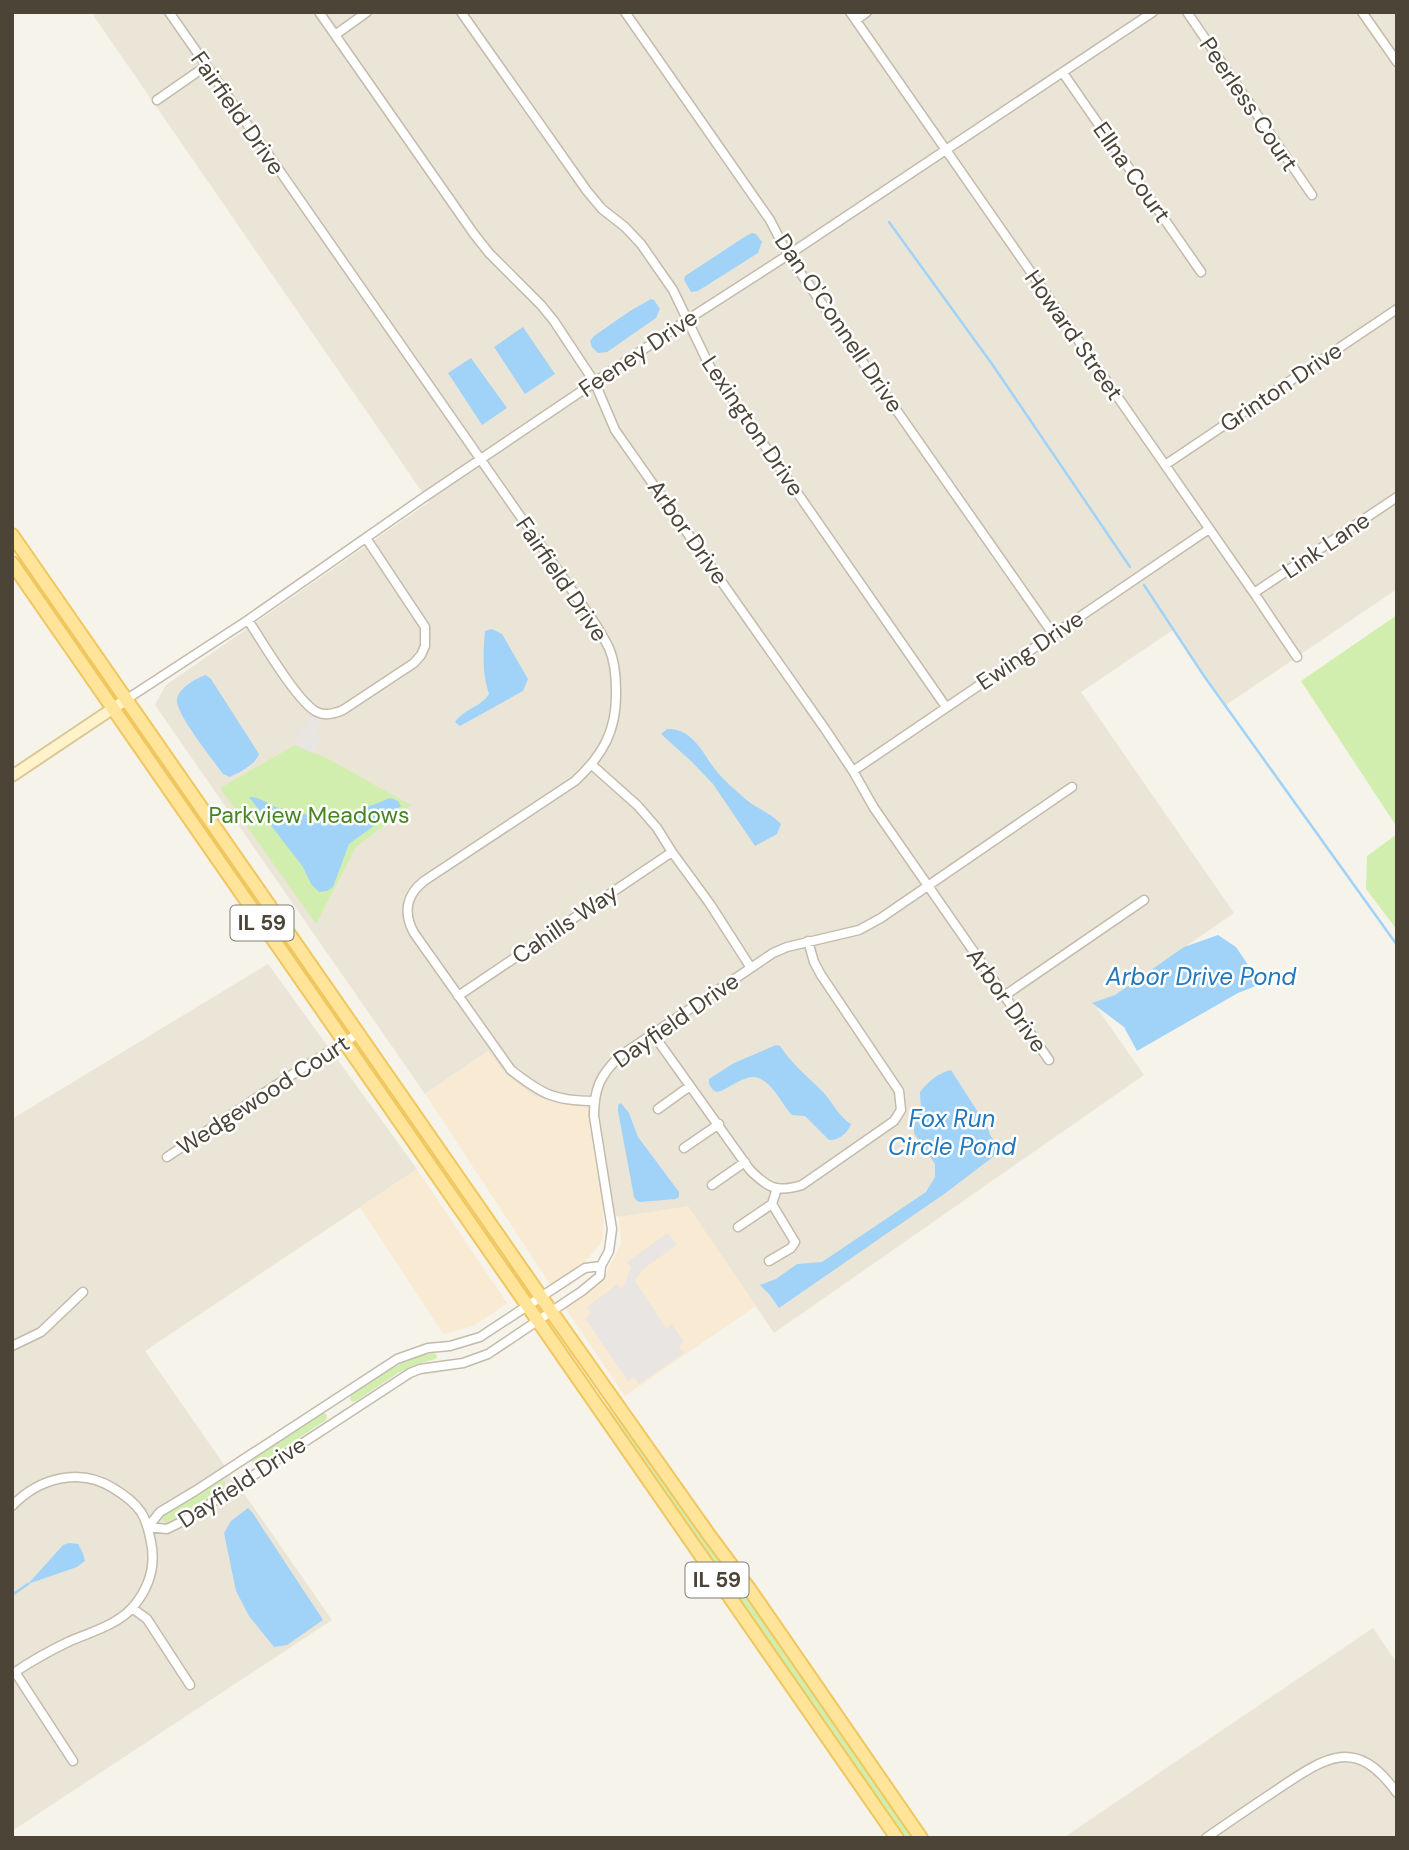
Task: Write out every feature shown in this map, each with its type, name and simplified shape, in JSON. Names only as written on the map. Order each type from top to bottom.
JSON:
[{"type":"main road","name":"IL 59","points":[[12,534],[541,1297],[750,1590],[921,1838]]},
{"type":"main road","name":"IL 59","points":[[12,563],[897,1838]]},
{"type":"street","name":"Fairfield Drive","points":[[169,12],[596,625],[609,649],[616,676],[617,705],[613,727],[592,765],[575,781],[424,881],[412,893],[407,905],[410,925],[505,1062],[520,1077],[551,1097],[570,1101],[594,1101]]},
{"type":"street","name":"Arbor Drive","points":[[319,12],[474,234],[554,321],[595,383],[615,430],[825,729],[874,808],[1049,1060]]},
{"type":"street","points":[[335,35],[368,12]]},
{"type":"street","name":"Lexington Drive","points":[[461,12],[587,191],[602,209],[641,244],[673,290],[710,367],[946,707]]},
{"type":"street","name":"Dan O'Connell Drive","points":[[625,12],[771,220],[788,255],[1053,634]]},
{"type":"street","points":[[853,16],[867,12]]},
{"type":"street","name":"Feeney Drive","points":[[127,699],[248,620],[687,320],[1153,12]]},
{"type":"street","name":"Peerless Court","points":[[1187,12],[1312,195]]},
{"type":"street","points":[[1362,12],[1397,62]]},
{"type":"street","name":"Howard Street","points":[[853,16],[1297,657]]},
{"type":"street","points":[[157,100],[206,66]]},
{"type":"street","name":"Ellna Court","points":[[1063,73],[1201,272]]},
{"type":"street","name":"Grinton Drive","points":[[1165,466],[1397,309]]},
{"type":"street","name":"Link Lane","points":[[1254,593],[1397,497]]},
{"type":"street","name":"Ewing Drive","points":[[853,771],[1209,529]]},
{"type":"street","points":[[248,620],[303,700],[319,713],[335,714],[343,710],[414,663],[425,646],[425,627],[366,538]]},
{"type":"street","points":[[12,776],[127,699]]},
{"type":"street","points":[[592,765],[638,806],[657,828],[751,968]]},
{"type":"street","name":"Dayfield Drive","points":[[601,1266],[585,1268],[480,1337],[450,1346],[420,1350],[397,1359],[160,1512],[148,1527],[167,1530],[185,1520],[410,1373],[463,1363],[488,1354],[600,1276],[601,1266],[609,1251],[612,1229],[594,1101],[597,1087],[606,1069],[620,1056],[780,950],[859,930],[881,918],[1072,787]]},
{"type":"street","name":"Cahills Way","points":[[458,996],[672,852]]},
{"type":"street","points":[[1004,996],[1144,900]]},
{"type":"street","points":[[653,1034],[745,1162],[766,1185],[786,1190],[802,1185],[894,1121],[901,1110],[899,1091],[821,975],[808,941]]},
{"type":"street","name":"Wedgewood Court","points":[[167,1157],[359,1033]]},
{"type":"street","points":[[658,1109],[690,1086]]},
{"type":"street","points":[[684,1148],[719,1124]]},
{"type":"street","points":[[712,1185],[745,1162]]},
{"type":"street","points":[[738,1227],[772,1204],[777,1188]]},
{"type":"street","points":[[769,1261],[791,1248],[795,1242],[772,1204]]},
{"type":"street","points":[[12,1346],[41,1332],[83,1292]]},
{"type":"street","points":[[334,1399],[344,1415]]},
{"type":"street","points":[[234,1466],[244,1482]]},
{"type":"street","points":[[12,1506],[37,1486],[57,1478],[79,1476],[102,1480],[124,1494],[141,1511],[148,1527],[153,1553],[151,1574],[145,1590],[132,1608],[116,1621],[66,1643],[14,1673],[73,1761]]},
{"type":"street","points":[[132,1608],[147,1619],[190,1685]]},
{"type":"street","points":[[1206,1838],[1303,1772],[1329,1759],[1362,1760],[1378,1770],[1397,1794]]},
{"type":"shaded area","points":[[91,12],[1397,12],[1397,589],[1226,705],[1173,630],[1081,692],[1234,913],[1097,1008],[1144,1075],[774,1333],[688,1207],[619,1217],[603,1210],[587,1108],[535,1097],[505,1074],[488,1051],[425,1094],[155,705],[166,685],[429,502]]},
{"type":"shaded area","points":[[314,709],[325,714],[315,732],[321,735],[315,754],[295,745],[301,728],[307,729]]},
{"type":"shaded area","points":[[268,964],[417,1169],[145,1351],[332,1620],[12,1831],[12,1119]]},
{"type":"shaded area","points":[[488,1051],[505,1074],[535,1097],[587,1108],[603,1210],[603,1240],[585,1262],[552,1287],[425,1094]]},
{"type":"shaded area","points":[[417,1169],[507,1303],[474,1326],[443,1334],[360,1207]]},
{"type":"shaded area","points":[[688,1206],[756,1306],[625,1396],[564,1306],[603,1279],[621,1244],[619,1217]]},
{"type":"shaded area","points":[[668,1233],[677,1245],[643,1269],[635,1281],[666,1328],[672,1324],[684,1342],[679,1346],[684,1353],[639,1384],[634,1377],[628,1381],[585,1318],[591,1313],[587,1307],[616,1284],[621,1288],[631,1267],[627,1262]]},
{"type":"shaded area","points":[[1373,1628],[1397,1663],[1397,1838],[1063,1838]]},
{"type":"green space","points":[[1397,615],[1397,827],[1301,681]]},
{"type":"green space","name":"Parkview Meadows","points":[[295,745],[323,756],[411,805],[356,847],[316,924],[220,788]]},
{"type":"green space","points":[[197,816],[227,854],[343,1020],[339,1022],[195,817]]},
{"type":"green space","points":[[1397,834],[1397,930],[1366,889],[1367,856]]},
{"type":"green space","points":[[434,1353],[437,1355],[436,1359],[398,1373],[356,1401],[352,1402],[350,1399],[351,1395],[390,1370],[411,1359]]},
{"type":"green space","points":[[609,1408],[727,1567],[914,1838],[903,1838],[607,1410]]},
{"type":"green space","points":[[323,1413],[327,1415],[326,1420],[258,1465],[252,1464],[252,1459]]},
{"type":"green space","points":[[223,1480],[225,1486],[166,1523],[162,1520],[163,1516]]},
{"type":"water","points":[[752,233],[762,242],[758,253],[698,291],[691,292],[684,280],[685,276]]},
{"type":"water","points":[[651,299],[660,309],[656,318],[607,352],[598,353],[592,347],[590,341],[594,336]]},
{"type":"water","points":[[523,327],[555,374],[525,394],[494,347]]},
{"type":"water","points":[[471,358],[507,408],[482,425],[448,373]]},
{"type":"water","points":[[492,629],[502,634],[528,679],[523,691],[460,726],[455,722],[489,694],[484,670],[484,647],[485,631]]},
{"type":"water","points":[[206,675],[259,754],[251,765],[230,777],[223,774],[204,748],[178,705],[178,695],[184,687]]},
{"type":"water","points":[[667,729],[684,733],[691,738],[727,782],[781,824],[777,834],[755,846],[713,784],[661,734]]},
{"type":"water","points":[[249,797],[275,807],[323,816],[348,813],[390,798],[398,801],[401,806],[349,844],[333,887],[319,892]]},
{"type":"water","name":"Arbor Drive Pond","points":[[1218,935],[1236,947],[1261,984],[1238,993],[1137,1051],[1124,1027],[1092,1003],[1115,995],[1184,947]]},
{"type":"water","name":"Fox Run Circle Pond","points":[[776,1045],[780,1046],[851,1124],[842,1136],[829,1140],[805,1116],[792,1115],[773,1089],[761,1079],[747,1078],[717,1092],[709,1084],[709,1079],[734,1063]]},
{"type":"water","name":"Fox Run Circle Pond","points":[[951,1070],[1002,1150],[947,1192],[779,1308],[760,1285],[776,1279],[797,1264],[822,1262],[926,1192],[935,1177],[935,1164],[914,1133],[914,1121],[921,1111],[920,1092],[934,1078]]},
{"type":"water","points":[[621,1103],[629,1113],[638,1137],[679,1192],[676,1199],[640,1202],[634,1197],[618,1111],[618,1105]]},
{"type":"water","points":[[248,1508],[323,1620],[287,1645],[274,1647],[249,1616],[236,1591],[224,1533],[231,1521]]},
{"type":"water","points":[[78,1544],[85,1561],[77,1567],[28,1584],[63,1545]]},
{"type":"waterway","points":[[889,222],[992,364],[1130,567]]},
{"type":"waterway","points":[[1144,585],[1204,676],[1397,945]]},
{"type":"waterway","points":[[12,1595],[28,1584]]}]
